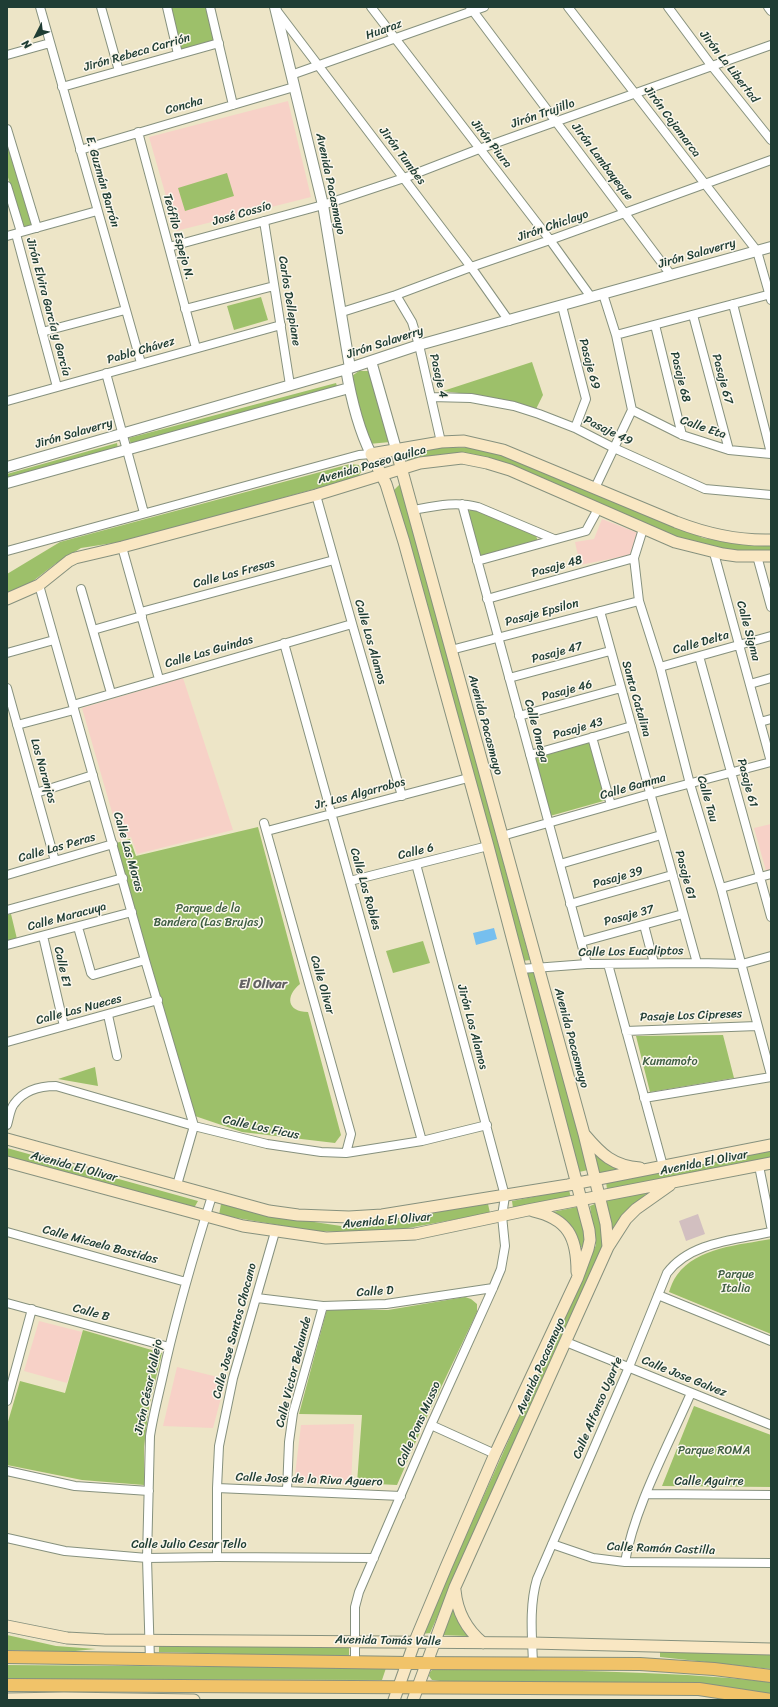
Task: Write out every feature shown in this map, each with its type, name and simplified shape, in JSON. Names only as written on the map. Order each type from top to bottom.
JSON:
[{"type":"main road","name":"Avenida Paseo Quilca","points":[[371,454],[441,442],[464,441],[503,450],[704,533],[728,538],[771,540]]},
{"type":"main road","name":"Avenida Pacasmayo","points":[[396,449],[584,1134],[594,1180],[606,1224],[608,1247],[455,1587],[413,1700]]},
{"type":"main road","name":"Avenida Pacasmayo","points":[[371,454],[386,484],[404,542],[463,779],[488,846],[590,1230],[590,1240],[577,1279],[495,1454],[415,1642],[394,1700]]},
{"type":"main road","name":"Avenida Paseo Quilca","points":[[7,599],[39,586],[69,560],[316,495],[381,473],[420,463],[462,458],[487,463],[510,470],[675,542],[714,553],[734,556],[771,556]]},
{"type":"main road","points":[[584,1134],[599,1151],[611,1161],[635,1168],[650,1169]]},
{"type":"main road","name":"Avenida El Olivar","points":[[7,1139],[269,1211],[298,1215],[349,1217],[382,1215],[505,1196],[771,1145]]},
{"type":"main road","name":"Avenida El Olivar","points":[[7,1162],[243,1226],[275,1232],[326,1238],[393,1236],[430,1231],[528,1210],[771,1163]]},
{"type":"main road","points":[[608,1247],[626,1219],[636,1209],[674,1182]]},
{"type":"main road","points":[[528,1210],[547,1215],[558,1220],[572,1236],[577,1258],[577,1279]]},
{"type":"main road","points":[[455,1587],[457,1605],[462,1618],[470,1630],[483,1642]]},
{"type":"main road","name":"Avenida Tomás Valle","points":[[7,1626],[67,1638],[149,1640],[483,1642],[771,1649]]},
{"type":"main road","name":"Avenida Tomás Valle","points":[[7,1657],[150,1661],[640,1664],[714,1669],[771,1676]]},
{"type":"main road","points":[[7,1685],[399,1686],[699,1689],[771,1700]]},
{"type":"main road","points":[[7,1698],[194,1700]]},
{"type":"street","name":"E. Guzmán Barrón","points":[[40,7],[140,363]]},
{"type":"street","points":[[101,7],[119,71]]},
{"type":"street","points":[[167,7],[178,54]]},
{"type":"street","points":[[210,7],[233,105]]},
{"type":"street","name":"Jirón Tumbes","points":[[275,7],[471,267],[509,321]]},
{"type":"street","name":"Avenida Pacasmayo","points":[[275,7],[323,204],[342,312],[349,388],[365,442],[371,454]]},
{"type":"street","name":"Jirón Piura","points":[[371,7],[550,240],[591,297]]},
{"type":"street","name":"Huaraz","points":[[291,75],[395,39],[472,9],[484,7]]},
{"type":"street","name":"Jirón Cajamarca","points":[[568,7],[704,185],[757,251]]},
{"type":"street","name":"Jirón La Libertad","points":[[668,7],[711,65],[771,140]]},
{"type":"street","points":[[768,7],[771,11]]},
{"type":"street","name":"Jirón Lambayeque","points":[[472,9],[671,275]]},
{"type":"street","points":[[7,55],[50,43]]},
{"type":"street","name":"Jirón Rebeca Carrión","points":[[62,87],[218,43]]},
{"type":"street","name":"Jirón Trujillo","points":[[323,204],[404,178],[479,149],[635,94],[711,65],[771,45]]},
{"type":"street","name":"Concha","points":[[80,150],[294,87]]},
{"type":"street","points":[[7,129],[37,228]]},
{"type":"street","name":"Teófilo Espejo N.","points":[[138,132],[196,348]]},
{"type":"street","name":"Jirón Chiclayo","points":[[342,312],[396,295],[771,160]]},
{"type":"street","name":"Jirón Elvira García y García","points":[[7,186],[42,332],[57,387]]},
{"type":"street","name":"José Cossío","points":[[169,247],[323,204]]},
{"type":"street","points":[[7,236],[98,211]]},
{"type":"street","name":"Carlos Dellepiane","points":[[264,221],[290,385]]},
{"type":"street","name":"Jirón Salaverry","points":[[7,466],[348,369],[419,345],[771,247]]},
{"type":"street","points":[[616,335],[733,304],[770,296],[757,251]]},
{"type":"street","points":[[185,309],[274,286]]},
{"type":"street","points":[[595,488],[632,410],[616,335],[603,294]]},
{"type":"street","name":"Pasaje 4","points":[[396,295],[412,322],[419,345],[441,442]]},
{"type":"street","points":[[733,304],[771,454]]},
{"type":"street","name":"Pasaje 69","points":[[562,306],[586,399],[575,428]]},
{"type":"street","points":[[42,332],[126,310]]},
{"type":"street","name":"Pasaje 67","points":[[693,315],[729,450]]},
{"type":"street","name":"Pablo Chávez","points":[[7,401],[281,325]]},
{"type":"street","name":"Pasaje 68","points":[[655,325],[682,435]]},
{"type":"street","name":"Avenida Pacasmayo","points":[[371,361],[396,449]]},
{"type":"street","points":[[106,373],[144,513]]},
{"type":"street","points":[[7,483],[349,388]]},
{"type":"street","name":"Pasaje 49","points":[[431,397],[490,400],[539,414],[575,428],[614,448],[705,489],[771,495]]},
{"type":"street","name":"Calle Eta","points":[[632,410],[682,435],[729,450],[771,454]]},
{"type":"street","name":"Avenida Paseo Quilca","points":[[7,551],[359,455],[371,454]]},
{"type":"street","name":"Calle Los Alamos","points":[[316,495],[402,796]]},
{"type":"street","points":[[413,510],[462,504],[478,507],[554,540]]},
{"type":"street","name":"Calle Omega","points":[[462,504],[587,964]]},
{"type":"street","points":[[477,561],[586,531],[598,509]]},
{"type":"street","name":"Calle Tau","points":[[643,529],[634,558],[640,601],[660,667],[690,784],[742,964],[771,1076]]},
{"type":"street","points":[[122,547],[159,679]]},
{"type":"street","name":"Calle Sigma","points":[[714,553],[771,762]]},
{"type":"street","points":[[757,556],[771,607]]},
{"type":"street","name":"Pasaje 48","points":[[488,599],[634,558]]},
{"type":"street","name":"Calle Las Fresas","points":[[93,630],[142,614],[334,560]]},
{"type":"street","name":"Calle Las Moras","points":[[39,586],[145,960],[194,1126]]},
{"type":"street","points":[[81,588],[111,693]]},
{"type":"street","name":"Pasaje Epsilon","points":[[451,650],[640,601]]},
{"type":"street","name":"Santa Catalina","points":[[600,611],[650,794]]},
{"type":"street","name":"Calle Las Guindas","points":[[17,725],[74,707],[111,693],[352,624]]},
{"type":"street","name":"Calle Delta","points":[[660,667],[771,636]]},
{"type":"street","points":[[7,653],[54,640]]},
{"type":"street","name":"Calle Los Robles","points":[[284,644],[422,1142]]},
{"type":"street","name":"Pasaje 47","points":[[509,678],[610,651]]},
{"type":"street","name":"Pasaje 61","points":[[699,656],[771,917]]},
{"type":"street","points":[[750,684],[771,678]]},
{"type":"street","name":"Los Naranjos","points":[[7,688],[55,861]]},
{"type":"street","name":"Pasaje 46","points":[[519,716],[621,688]]},
{"type":"street","points":[[760,722],[771,719]]},
{"type":"street","name":"Pasaje 43","points":[[530,755],[632,726]]},
{"type":"street","points":[[592,737],[611,805]]},
{"type":"street","name":"Calle Gamma","points":[[502,836],[650,794],[771,762]]},
{"type":"street","points":[[36,793],[93,775]]},
{"type":"street","name":"Jr. Los Algarrobos","points":[[265,827],[331,814],[463,779]]},
{"type":"street","name":"Pasaje G1","points":[[650,794],[697,963]]},
{"type":"street","name":"Calle Olivar","points":[[265,827],[351,1134],[346,1153]]},
{"type":"street","points":[[560,864],[661,835]]},
{"type":"street","name":"Calle Las Peras","points":[[7,875],[113,844]]},
{"type":"street","name":"Calle 6","points":[[350,881],[488,846]]},
{"type":"street","name":"Jirón Los Alamos","points":[[416,864],[505,1196]]},
{"type":"street","points":[[721,888],[771,874]]},
{"type":"street","name":"Pasaje 39","points":[[570,904],[672,875]]},
{"type":"street","points":[[7,910],[123,878]]},
{"type":"street","name":"Calle Maracuya","points":[[7,945],[132,912]]},
{"type":"street","name":"Pasaje 37","points":[[581,942],[683,914]]},
{"type":"street","points":[[644,925],[654,963]]},
{"type":"street","points":[[78,927],[91,973],[93,975],[145,960]]},
{"type":"street","name":"Calle E1","points":[[43,936],[64,1026]]},
{"type":"street","name":"Calle Los Eucaliptos","points":[[521,969],[587,964],[742,964],[771,956]]},
{"type":"street","points":[[608,964],[663,1166]]},
{"type":"street","name":"Calle Las Nueces","points":[[7,1042],[158,1000]]},
{"type":"street","points":[[108,1015],[117,1056]]},
{"type":"street","name":"Pasaje Los Cipreses","points":[[626,1031],[757,1026]]},
{"type":"street","points":[[644,1098],[771,1076]]},
{"type":"street","name":"Calle Los Ficus","points":[[7,1125],[13,1105],[22,1096],[35,1089],[56,1086],[194,1126],[267,1144],[321,1152],[346,1153],[422,1142],[487,1125]]},
{"type":"street","points":[[177,1185],[194,1126]]},
{"type":"street","points":[[759,1166],[771,1226]]},
{"type":"street","name":"Jirón César Vallejo","points":[[150,1661],[147,1558],[149,1450],[151,1428],[169,1347],[186,1282],[212,1196]]},
{"type":"street","name":"Calle Pons Musso","points":[[355,1662],[354,1641],[356,1599],[501,1269],[505,1246],[502,1216],[505,1196]]},
{"type":"street","name":"Calle Micaela Bastidas","points":[[7,1232],[186,1282]]},
{"type":"street","name":"Calle Jose Santos Chocano","points":[[217,1557],[217,1488],[219,1446],[233,1378],[275,1232]]},
{"type":"street","name":"Calle Alfonso Ugarte","points":[[533,1663],[532,1643],[534,1591],[552,1544],[629,1367],[667,1274],[673,1265],[694,1251],[712,1245],[771,1232]]},
{"type":"street","name":"Calle D","points":[[257,1298],[323,1306],[386,1304],[493,1288]]},
{"type":"street","points":[[658,1294],[771,1341]]},
{"type":"street","name":"Calle B","points":[[7,1303],[169,1347]]},
{"type":"street","name":"Calle Victor Belaunde","points":[[287,1491],[289,1442],[293,1413],[323,1306]]},
{"type":"street","points":[[7,1401],[32,1309]]},
{"type":"street","name":"Calle Jose Galvez","points":[[566,1342],[771,1425]]},
{"type":"street","points":[[625,1562],[628,1545],[646,1494],[692,1393]]},
{"type":"street","points":[[432,1425],[495,1454]]},
{"type":"street","points":[[7,1471],[75,1486],[149,1491]]},
{"type":"street","name":"Calle Jose de la Riva Aguero","points":[[217,1488],[401,1496]]},
{"type":"street","name":"Calle Aguirre","points":[[646,1494],[771,1495]]},
{"type":"street","name":"Calle Julio Cesar Tello","points":[[7,1538],[65,1551],[147,1558],[374,1558]]},
{"type":"street","name":"Calle Ramón Castilla","points":[[552,1544],[593,1558],[625,1562],[771,1563]]},
{"type":"shaded area","points":[[288,101],[311,197],[176,231],[149,137]]},
{"type":"shaded area","points":[[602,519],[638,533],[630,555],[580,565],[575,542],[594,539]]},
{"type":"shaded area","points":[[183,678],[233,830],[137,854],[131,837],[120,840],[82,708]]},
{"type":"shaded area","points":[[771,824],[771,870],[766,871],[754,828]]},
{"type":"shaded area","points":[[698,1214],[705,1234],[686,1241],[679,1221]]},
{"type":"shaded area","points":[[39,1321],[82,1332],[67,1383],[24,1371]]},
{"type":"shaded area","points":[[177,1367],[226,1379],[213,1428],[163,1426]]},
{"type":"shaded area","points":[[354,1424],[351,1484],[294,1483],[301,1425]]},
{"type":"green space","points":[[168,7],[206,7],[215,42],[181,51]]},
{"type":"green space","points":[[7,140],[33,227],[23,229],[7,174]]},
{"type":"green space","points":[[227,173],[234,196],[185,211],[178,188]]},
{"type":"green space","points":[[261,297],[268,320],[234,330],[227,306]]},
{"type":"green space","points":[[532,362],[543,395],[536,409],[502,400],[443,391]]},
{"type":"green space","points":[[359,371],[371,371],[390,442],[369,444],[349,378]]},
{"type":"green space","points":[[336,383],[338,389],[131,444],[129,438]]},
{"type":"green space","points":[[117,443],[118,449],[7,479],[7,474]]},
{"type":"green space","points":[[444,447],[477,448],[505,454],[703,538],[733,543],[771,544],[771,552],[737,553],[678,538],[481,457],[407,462],[402,453]]},
{"type":"green space","points":[[350,464],[359,465],[361,472],[358,477],[126,541],[81,548],[55,564],[24,588],[7,594],[7,574],[60,542]]},
{"type":"green space","points":[[400,484],[530,960],[522,961],[393,491]]},
{"type":"green space","points":[[471,509],[477,510],[536,536],[538,541],[481,557],[468,512]]},
{"type":"green space","points":[[590,739],[607,800],[550,816],[533,756]]},
{"type":"green space","name":"Parque de la Bandera (Las Brujas)","points":[[258,827],[300,984],[292,993],[290,1002],[296,1009],[308,1012],[341,1135],[335,1143],[242,1132],[192,1115],[113,844],[130,839],[136,856]]},
{"type":"green space","points":[[11,914],[17,939],[7,941],[7,915]]},
{"type":"green space","points":[[423,941],[430,963],[393,973],[386,951]]},
{"type":"green space","points":[[535,969],[588,1170],[579,1172],[526,972]]},
{"type":"green space","name":"Kumamoto","points":[[723,1035],[734,1078],[650,1092],[636,1036]]},
{"type":"green space","points":[[95,1067],[98,1086],[58,1079]]},
{"type":"green space","points":[[7,1148],[198,1201],[194,1208],[7,1158]]},
{"type":"green space","points":[[592,1149],[624,1170],[598,1175]]},
{"type":"green space","points":[[771,1149],[771,1157],[607,1189],[606,1182]]},
{"type":"green space","points":[[569,1190],[571,1198],[513,1208],[512,1201]]},
{"type":"green space","points":[[650,1191],[628,1209],[612,1229],[605,1200]]},
{"type":"green space","points":[[597,1203],[604,1240],[603,1251],[430,1633],[422,1634],[596,1245],[590,1206]]},
{"type":"green space","points":[[221,1204],[281,1217],[341,1226],[488,1204],[490,1213],[381,1233],[314,1231],[219,1215]]},
{"type":"green space","points":[[577,1207],[584,1233],[583,1250],[571,1229],[553,1212]]},
{"type":"green space","name":"Parque Italia","points":[[771,1239],[771,1334],[669,1292],[677,1275],[696,1258],[720,1249]]},
{"type":"green space","points":[[465,1297],[471,1299],[477,1304],[477,1312],[424,1423],[397,1485],[357,1483],[362,1415],[299,1414],[327,1309],[388,1310]]},
{"type":"green space","points":[[83,1330],[162,1353],[149,1407],[144,1447],[144,1485],[82,1480],[7,1465],[7,1425],[20,1381],[65,1393]]},
{"type":"green space","name":"Parque ROMA","points":[[694,1406],[771,1435],[771,1487],[662,1486]]},
{"type":"green space","points":[[452,1606],[460,1625],[468,1636],[439,1635]]},
{"type":"green space","points":[[7,1635],[56,1646],[96,1649],[65,1652],[7,1650]]},
{"type":"green space","points":[[159,1645],[349,1647],[349,1657],[159,1652]]},
{"type":"green space","points":[[660,1650],[771,1654],[771,1669],[660,1657]]},
{"type":"green space","points":[[7,1665],[386,1668],[382,1680],[7,1679]]},
{"type":"green space","points":[[433,1669],[602,1671],[729,1678],[771,1682],[771,1694],[600,1683],[440,1681],[432,1680],[429,1676]]},
{"type":"water","points":[[494,928],[497,939],[476,945],[473,933]]},
{"type":"district","name":"El Olivar","points":[[263,985]]}]
